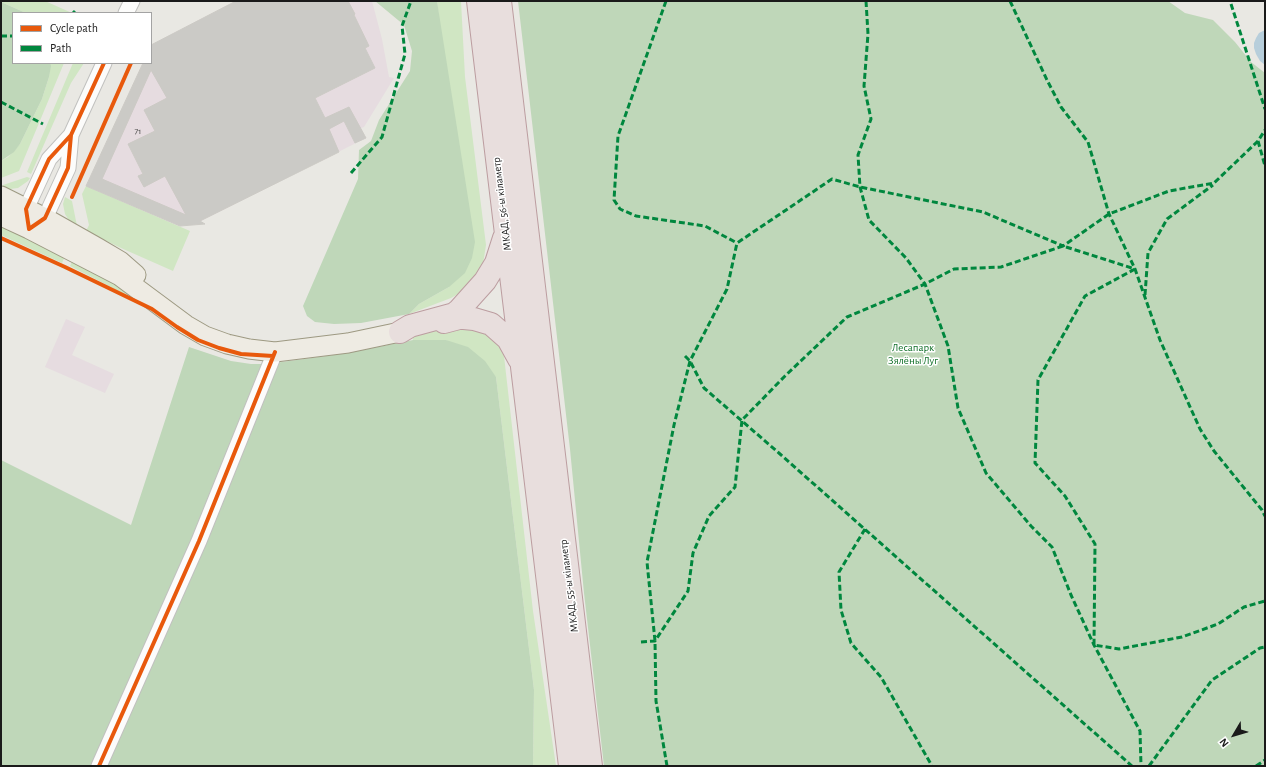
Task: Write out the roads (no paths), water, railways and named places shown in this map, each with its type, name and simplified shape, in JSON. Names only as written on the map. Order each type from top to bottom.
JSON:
[{"type":"highway","name":"МКАД, 56-ы кіламетр","points":[[478,1],[505,235],[522,363],[537,407]]},
{"type":"highway","name":"МКАД, 56-ы кіламетр","points":[[500,1],[537,407]]},
{"type":"highway","points":[[400,332],[410,326],[454,314],[459,310],[485,281],[496,263],[505,235]]},
{"type":"highway","points":[[400,332],[411,332],[459,318],[474,319],[491,324],[502,334],[508,340],[522,363]]},
{"type":"highway","name":"МКАД, 55-ы кіламетр","points":[[537,407],[570,766]]},
{"type":"highway","name":"МКАД, 55-ы кіламетр","points":[[537,407],[591,766]]},
{"type":"main road","points":[[1,196],[45,218],[120,261],[137,276],[175,317]]},
{"type":"main road","points":[[1,216],[120,276],[175,317],[196,331],[216,341],[249,349],[274,352],[348,344],[400,332]]},
{"type":"street","points":[[126,12],[132,1]]},
{"type":"street","points":[[71,135],[68,168],[45,218],[29,229],[26,209],[49,158],[71,135],[104,64]]},
{"type":"street","points":[[99,766],[199,541],[274,352]]},
{"type":"water","points":[[1265,30],[1265,65],[1260,61],[1256,54],[1254,43],[1259,33]]},
{"type":"park label","name":"Лесапарк Зялёны Луг","points":[[913,354]]}]
